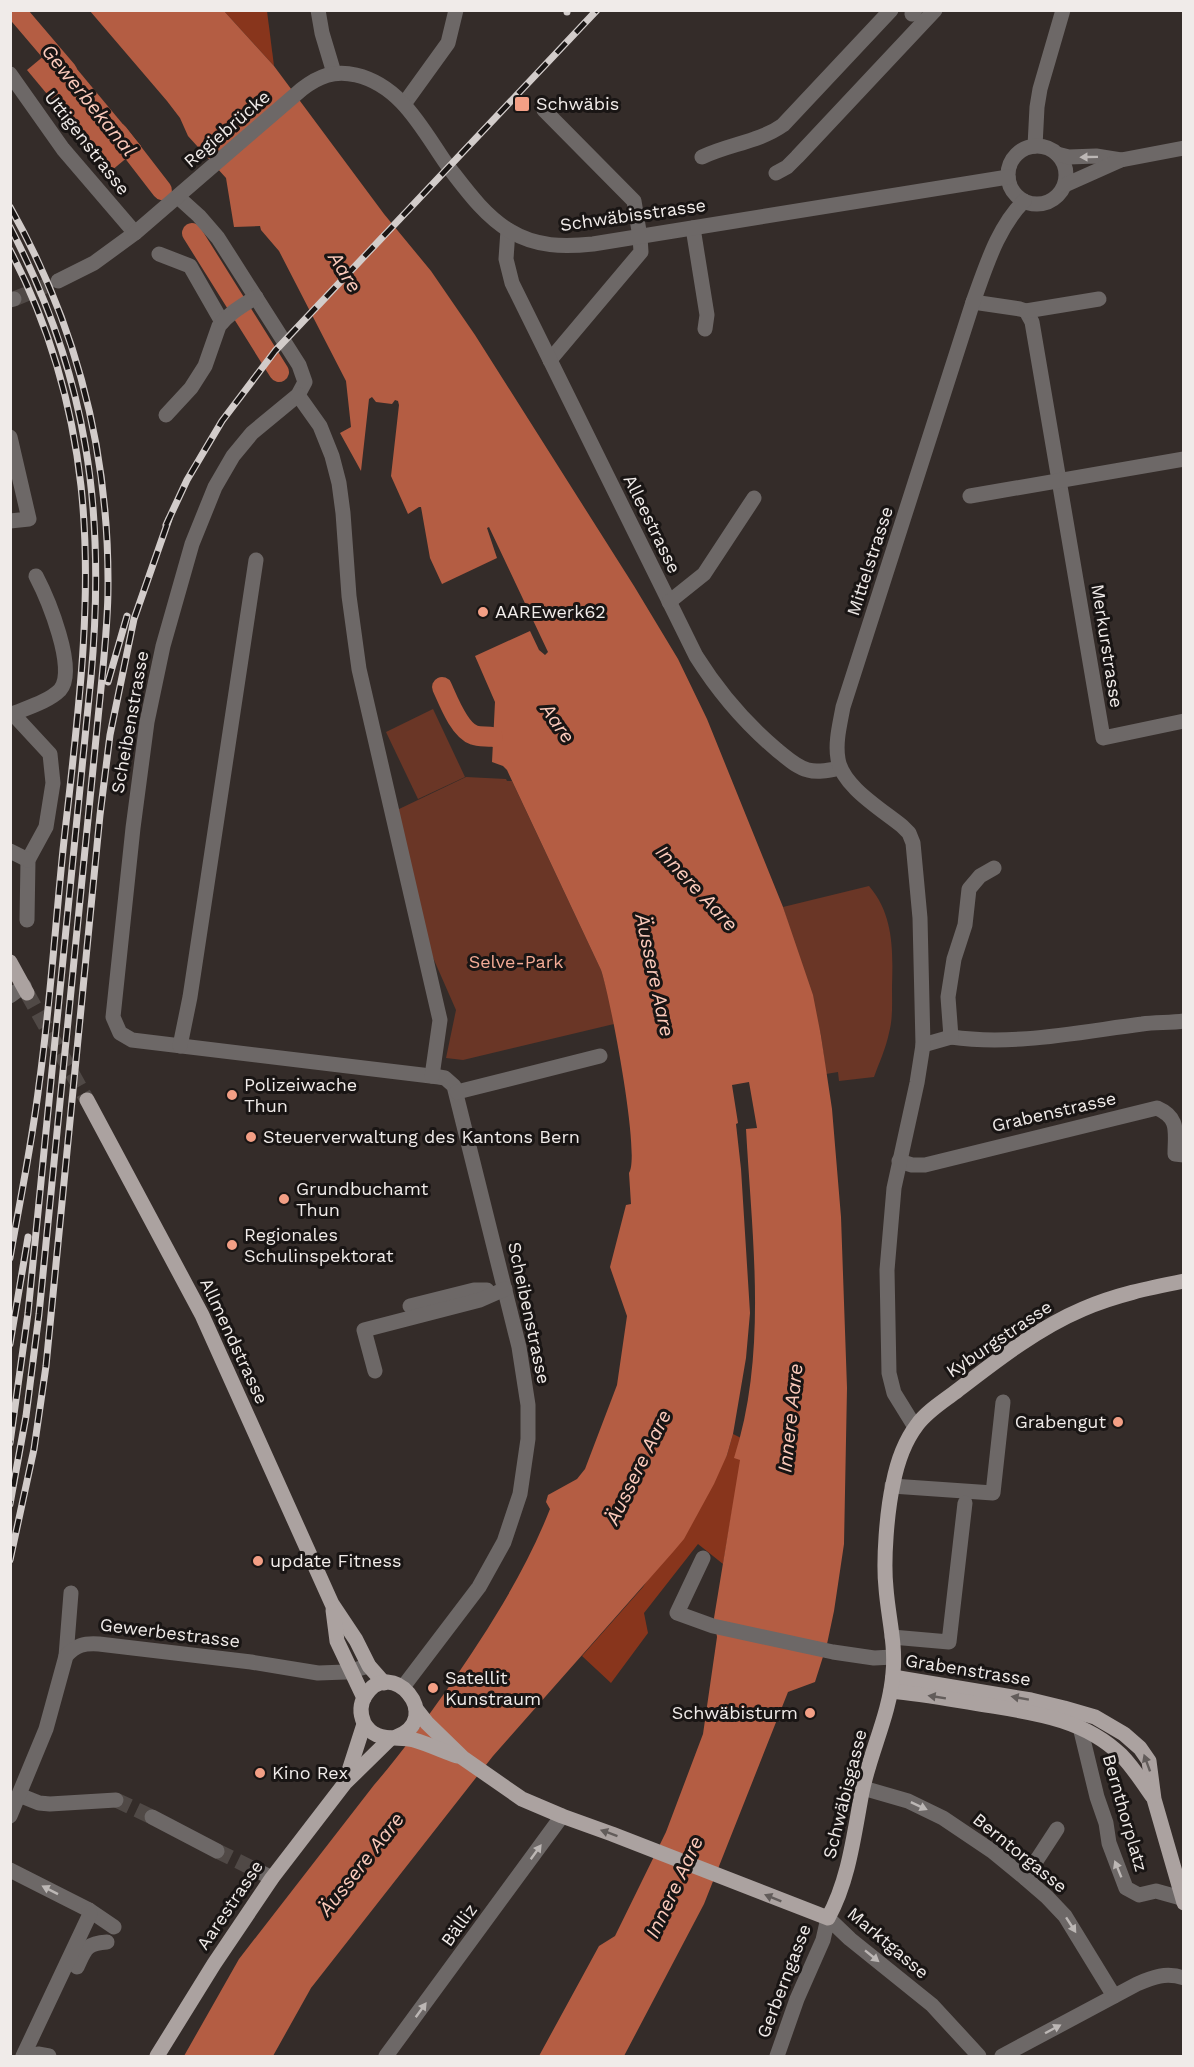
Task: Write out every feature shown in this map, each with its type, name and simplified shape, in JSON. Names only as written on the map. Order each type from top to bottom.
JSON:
[{"type":"main road","points":[[10,962],[26,990]]},
{"type":"main road","name":"Allmendstrasse","points":[[87,1100],[202,1315],[332,1604],[356,1640],[369,1666],[384,1683]]},
{"type":"main road","name":"Kyburgstrasse","points":[[915,1427],[932,1410],[989,1366],[1056,1323],[1083,1309],[1140,1289],[1184,1281]]},
{"type":"main road","name":"Grabenstrasse","points":[[892,1684],[892,1637],[885,1567],[892,1485],[900,1456],[915,1427]]},
{"type":"main road","name":"Allmendstrasse","points":[[332,1604],[337,1641],[364,1698]]},
{"type":"main road","points":[[463,1758],[397,1738],[375,1734],[364,1724],[361,1711],[364,1698],[372,1688],[384,1683],[403,1687],[412,1696],[419,1713],[463,1758],[516,1795],[562,1816]]},
{"type":"main road","name":"Grabenstrasse","points":[[892,1684],[922,1694],[1035,1713],[1080,1727],[1120,1754],[1154,1799]]},
{"type":"main road","name":"Grabenstrasse","points":[[892,1684],[1031,1700],[1095,1717],[1124,1734],[1140,1748],[1149,1761],[1154,1799],[1182,1901]]},
{"type":"main road","name":"Schwäbisgasse","points":[[828,1918],[838,1897],[846,1871],[863,1788],[892,1684]]},
{"type":"main road","points":[[397,1738],[407,1731],[419,1713]]},
{"type":"main road","name":"Aarestrasse","points":[[345,1783],[364,1724]]},
{"type":"main road","name":"Aarestrasse","points":[[157,2056],[214,1964],[272,1878],[345,1783],[397,1738]]},
{"type":"main road","name":"Marktgasse","points":[[562,1816],[828,1918]]},
{"type":"street","points":[[318,10],[334,73]]},
{"type":"street","points":[[404,104],[448,43],[456,10]]},
{"type":"street","points":[[702,157],[719,148],[770,135],[783,125],[891,10]]},
{"type":"street","points":[[776,173],[792,162],[935,10]]},
{"type":"street","points":[[1035,146],[1036,106],[1063,10]]},
{"type":"street","name":"Regiebrücke","points":[[58,281],[94,263],[135,234],[302,89],[312,81],[334,73]]},
{"type":"street","name":"Schwäbisstrasse","points":[[334,73],[373,80],[388,89],[404,104],[463,187],[487,212],[508,230],[532,241],[558,246],[593,244],[640,237],[1008,177]]},
{"type":"street","name":"Uttigenstrasse","points":[[10,74],[63,149],[135,234]]},
{"type":"street","points":[[544,110],[634,201],[641,252],[550,360]]},
{"type":"street","points":[[1057,154],[1065,168],[1065,185],[1061,192],[1048,202],[1040,204],[1024,201],[1013,191],[1008,177],[1010,165],[1022,150],[1035,146],[1049,148],[1057,154],[1069,157],[1096,156],[1121,160]]},
{"type":"street","points":[[1065,185],[1121,160],[1184,148]]},
{"type":"street","points":[[178,197],[218,238],[239,309]]},
{"type":"street","name":"Mittelstrasse","points":[[840,768],[837,752],[843,707],[973,302],[997,240],[1011,216],[1024,201]]},
{"type":"street","points":[[693,228],[707,315],[705,329]]},
{"type":"street","name":"Alleestrasse","points":[[508,230],[507,270],[512,283],[696,656],[732,706],[761,736],[791,761],[808,770],[840,768]]},
{"type":"street","points":[[159,254],[190,266],[239,309],[303,373],[305,382],[298,395],[320,426],[332,456],[344,513],[354,643],[440,1020],[432,1076]]},
{"type":"street","points":[[973,302],[1026,311],[1099,300]]},
{"type":"street","points":[[166,415],[191,388],[205,366],[219,326],[239,309]]},
{"type":"street","name":"Merkurstrasse","points":[[1026,311],[1032,322],[1103,738],[1184,721]]},
{"type":"street","name":"Scheibenstrasse","points":[[298,395],[262,424],[233,456],[215,487],[192,544],[164,646],[147,722],[113,1017],[117,1028],[126,1037],[180,1046],[445,1078],[457,1092],[519,1347],[528,1405],[528,1439],[520,1494],[504,1542],[492,1566],[465,1606],[403,1687]]},
{"type":"street","points":[[10,437],[29,519],[10,521]]},
{"type":"street","points":[[970,496],[1184,459]]},
{"type":"street","points":[[669,602],[704,574],[754,498]]},
{"type":"street","points":[[180,1046],[190,997],[256,561]]},
{"type":"street","points":[[27,920],[28,860],[46,827],[52,783],[50,754],[12,715],[51,696],[63,686],[65,678],[63,652],[56,625],[48,600],[36,576]]},
{"type":"street","points":[[840,768],[855,788],[909,833],[914,843],[920,918],[923,1045],[891,1210],[887,1270],[889,1373],[894,1393],[915,1427]]},
{"type":"street","points":[[10,851],[28,860]]},
{"type":"street","points":[[951,1037],[948,997],[954,959],[965,925],[969,889],[980,876],[994,868]]},
{"type":"street","points":[[10,996],[26,990]]},
{"type":"street","points":[[923,1045],[951,1037],[975,1041],[1053,1036],[1184,1021]]},
{"type":"street","points":[[457,1092],[600,1056]]},
{"type":"street","name":"Grabenstrasse","points":[[899,1161],[912,1165],[926,1165],[1157,1108],[1169,1113],[1175,1123],[1175,1154],[1184,1155]]},
{"type":"street","points":[[410,1306],[474,1290],[505,1289]]},
{"type":"street","points":[[375,1371],[364,1330],[480,1300],[505,1289]]},
{"type":"street","points":[[892,1485],[993,1493],[1002,1402]]},
{"type":"street","points":[[892,1637],[949,1642],[965,1503]]},
{"type":"street","points":[[703,1558],[676,1613],[713,1626],[826,1651],[874,1658],[893,1657]]},
{"type":"street","points":[[10,1816],[46,1729],[66,1656],[71,1593]]},
{"type":"street","name":"Gewerbestrasse","points":[[66,1656],[73,1648],[85,1643],[251,1662],[318,1673],[351,1671],[369,1666]]},
{"type":"street","name":"Bernthorplatz","points":[[1080,1727],[1097,1797],[1106,1823],[1109,1843],[1126,1888],[1139,1895],[1156,1891],[1182,1901]]},
{"type":"street","name":"Berntorgasse","points":[[863,1788],[908,1801],[943,1818],[992,1851],[1025,1878],[1052,1901],[1065,1916],[1114,1995]]},
{"type":"street","points":[[19,1796],[50,1804],[116,1800]]},
{"type":"street","name":"Bälliz","points":[[386,2056],[562,1816]]},
{"type":"street","points":[[152,1817],[217,1851]]},
{"type":"street","points":[[1025,1878],[1057,1829]]},
{"type":"street","points":[[10,1870],[89,1910],[114,1927]]},
{"type":"street","points":[[256,1870],[272,1878]]},
{"type":"street","points":[[23,2056],[61,1979],[90,1914],[89,1910]]},
{"type":"street","name":"Gerberngasse","points":[[777,2056],[789,2032],[823,1940],[828,1918]]},
{"type":"street","name":"Marktgasse","points":[[828,1918],[850,1939],[932,2005],[979,2056]]},
{"type":"street","points":[[32,2036],[47,2025],[86,1949],[98,1942],[107,1942]]},
{"type":"street","points":[[1002,2056],[1114,1995],[1159,1975],[1184,1978]]},
{"type":"street","points":[[34,2056],[38,2054],[49,2056]]},
{"type":"green space","points":[[433,709],[465,777],[418,799],[386,732]]},
{"type":"green space","name":"Selve-Park","points":[[466,777],[512,781],[601,970],[611,1003],[614,1024],[463,1060],[446,1058],[456,1010],[427,944],[397,810]]},
{"type":"green space","points":[[869,886],[888,921],[892,947],[891,1022],[874,1077],[839,1081],[838,1072],[826,1074],[821,1035],[783,907]]},
{"type":"shaded area","points":[[224,11],[267,11],[274,66]]},
{"type":"shaded area","points":[[733,1434],[741,1438],[735,1457],[741,1460],[723,1564],[698,1544],[644,1613],[648,1633],[611,1683],[582,1656],[643,1587],[727,1455]]},
{"type":"water","points":[[90,11],[224,11],[274,66],[384,214],[431,271],[475,335],[678,659],[707,719],[783,907],[813,995],[832,1109],[841,1217],[847,1388],[844,1544],[834,1611],[815,1682],[788,1692],[704,1904],[624,2056],[539,2056],[599,1946],[615,1936],[666,1832],[703,1734],[717,1637],[714,1618],[740,1460],[734,1458],[745,1418],[754,1336],[754,1253],[746,1129],[757,1128],[749,1082],[732,1085],[738,1123],[736,1124],[750,1313],[746,1358],[733,1434],[727,1455],[684,1539],[493,1756],[311,1988],[273,2056],[184,2056],[239,1959],[411,1739],[475,1647],[503,1603],[540,1533],[550,1509],[546,1502],[548,1495],[577,1479],[585,1469],[617,1385],[627,1316],[610,1267],[626,1205],[631,1204],[629,1173],[632,1160],[631,1138],[617,1041],[601,970],[507,770],[492,762],[495,702],[475,656],[530,631],[539,650],[545,655],[548,652],[489,527],[487,528],[497,558],[442,584],[430,558],[421,507],[408,514],[391,476],[398,401],[395,400],[392,404],[376,402],[372,397],[369,399],[361,471],[340,433],[351,427],[346,381],[279,251],[260,226],[234,227],[226,178],[188,136],[180,118],[167,101]]},
{"type":"water","points":[[57,45],[141,146],[111,171],[27,70]]},
{"type":"waterway","name":"Gewerbekanal","points":[[15,10],[67,71]]},
{"type":"waterway","name":"Gewerbekanal","points":[[118,133],[162,190]]},
{"type":"waterway","name":"Gewerbekanal","points":[[192,233],[279,372]]},
{"type":"waterway","points":[[442,687],[455,714],[469,732],[478,736],[493,737]]},
{"type":"tunnel","points":[[14,299],[58,281]]},
{"type":"tunnel","points":[[27,993],[87,1100]]},
{"type":"tunnel","points":[[116,1800],[152,1817]]},
{"type":"tunnel","points":[[217,1851],[256,1870]]},
{"type":"railway","points":[[166,525],[187,480],[222,421],[275,351],[597,10]]},
{"type":"railway","points":[[10,207],[53,297],[84,391],[95,439],[102,488],[107,537],[108,587],[103,666],[39,1314],[26,1416],[10,1504]]},
{"type":"railway","points":[[10,227],[58,337],[74,392],[93,501],[96,558],[91,677],[28,1313],[10,1443]]},
{"type":"railway","points":[[10,250],[36,306],[65,395],[81,486],[86,577],[78,714],[46,1026],[33,1128],[10,1258]]},
{"type":"railway","points":[[10,1560],[34,1449],[46,1366],[100,815],[110,735],[134,619],[169,519]]},
{"type":"railway","points":[[108,682],[127,616]]},
{"type":"railway","points":[[10,1344],[28,1237]]},
{"type":"place","name":"Schwäbis","points":[[522,104]]},
{"type":"place","name":"AAREwerk62","points":[[483,612]]},
{"type":"place","name":"Polizeiwache Thun","points":[[232,1095]]},
{"type":"place","name":"Steuerverwaltung des Kantons Bern","points":[[251,1137]]},
{"type":"place","name":"Grundbuchamt Thun","points":[[284,1199]]},
{"type":"place","name":"Regionales Schulinspektorat","points":[[232,1245]]},
{"type":"place","name":"Grabengut","points":[[1118,1422]]},
{"type":"place","name":"update Fitness","points":[[258,1561]]},
{"type":"place","name":"Satellit Kunstraum","points":[[433,1688]]},
{"type":"place","name":"Schwäbisturm","points":[[810,1713]]},
{"type":"place","name":"Kino Rex","points":[[260,1773]]},
{"type":"water label","name":"Aare","points":[[345,272]]},
{"type":"water label","name":"Aare","points":[[558,723]]},
{"type":"water label","name":"Innere Aare","points":[[697,888]]},
{"type":"water label","name":"Äussere Aare","points":[[655,975]]},
{"type":"water label","name":"Innere Aare","points":[[790,1418]]},
{"type":"water label","name":"Äussere Aare","points":[[638,1467]]},
{"type":"water label","name":"Äussere Aare","points":[[361,1864]]},
{"type":"water label","name":"Innere Aare","points":[[674,1887]]}]
